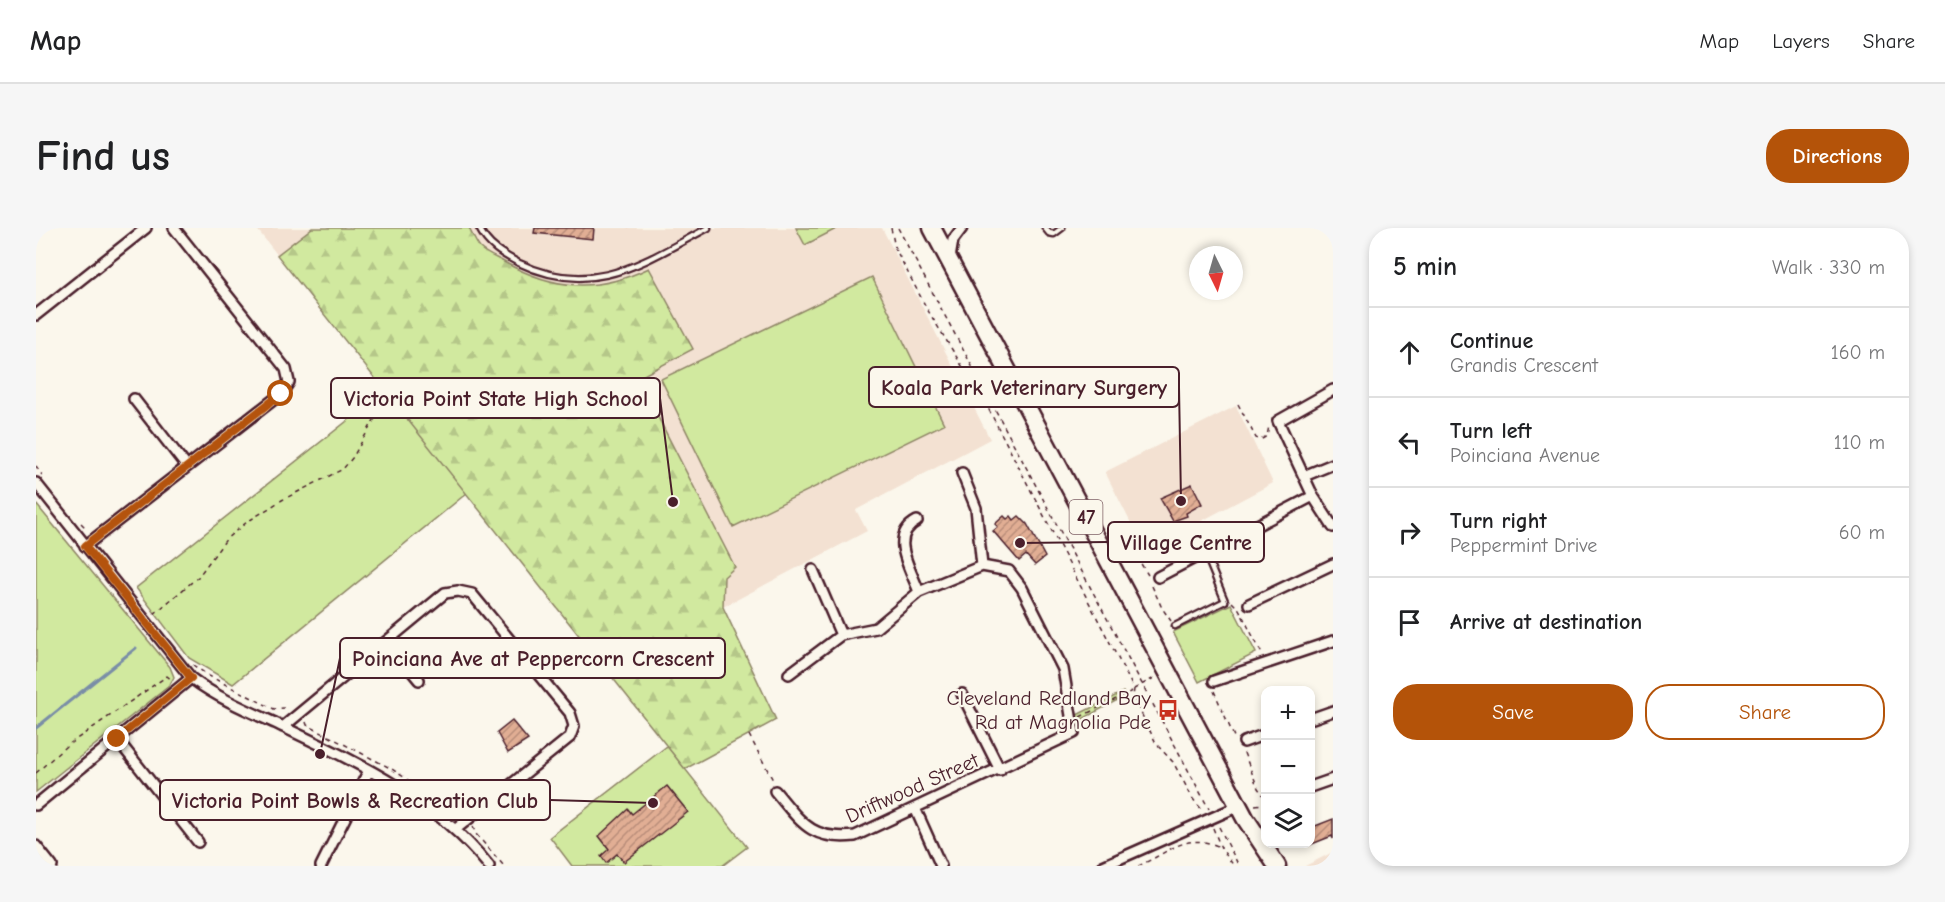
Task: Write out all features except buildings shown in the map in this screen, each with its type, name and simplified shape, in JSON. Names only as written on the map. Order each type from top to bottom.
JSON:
[{"type":"highway","name":"47","points":[[932,228],[1242,812],[1277,866]]},
{"type":"highway","name":"47","points":[[1242,812],[1264,866]]},
{"type":"street","points":[[36,315],[146,228]]},
{"type":"street","points":[[85,546],[281,394],[289,382],[286,369],[174,228]]},
{"type":"street","points":[[950,262],[953,240],[962,228]]},
{"type":"street","points":[[1333,390],[1278,421],[1313,496],[1333,527]]},
{"type":"street","points":[[134,399],[187,467]]},
{"type":"street","points":[[1304,476],[1333,464]]},
{"type":"street","points":[[962,472],[976,508],[982,566]]},
{"type":"street","points":[[36,483],[191,678],[220,697],[402,788],[456,829],[489,866]]},
{"type":"street","points":[[1154,579],[1206,555],[1313,496]]},
{"type":"street","points":[[917,521],[908,526],[902,536],[902,546],[919,592]]},
{"type":"street","points":[[1249,604],[1333,564]]},
{"type":"street","points":[[789,674],[841,636],[876,628],[919,592],[982,566],[1009,571],[1022,588],[1063,669],[1074,733]]},
{"type":"street","points":[[813,570],[841,636]]},
{"type":"street","points":[[283,727],[445,593],[458,591],[472,594],[570,713],[574,726],[570,737],[456,829]]},
{"type":"street","points":[[387,641],[419,680]]},
{"type":"street","points":[[1214,681],[1333,641]]},
{"type":"street","points":[[36,805],[191,678]]},
{"type":"street","points":[[962,694],[1000,770]]},
{"type":"street","points":[[1315,718],[1333,711]]},
{"type":"street","name":"Driftwood Street","points":[[775,791],[802,824],[819,835],[836,838],[855,836],[1000,770],[1074,733]]},
{"type":"street","points":[[1244,742],[1261,736]]},
{"type":"street","points":[[117,739],[198,842]]},
{"type":"street","points":[[321,866],[369,770]]},
{"type":"street","points":[[1315,786],[1333,779]]},
{"type":"street","points":[[915,808],[941,866]]},
{"type":"street","points":[[1103,866],[1212,818],[1242,812]]},
{"type":"street","points":[[36,846],[52,866]]},
{"type":"street","points":[[1124,856],[1129,866]]},
{"type":"lane","points":[[479,228],[487,243],[536,271],[562,276],[594,278],[626,271],[708,228]]},
{"type":"lane","points":[[1045,228],[1048,233],[1054,234],[1062,228]]},
{"type":"lane","points":[[1175,626],[1225,601],[1206,555]]},
{"type":"path","points":[[891,228],[895,248],[927,309],[988,408],[1133,690],[1133,697],[1157,745],[1173,762],[1193,799],[1212,818],[1221,848],[1234,866]]},
{"type":"path","points":[[898,228],[1239,866]]},
{"type":"path","points":[[148,610],[152,615],[183,592],[198,577],[227,538],[247,522],[282,500],[343,469],[353,457],[387,397]]},
{"type":"path","points":[[1239,404],[1260,440],[1267,436],[1268,427],[1278,421]]},
{"type":"path","points":[[1111,564],[1133,551],[1143,572],[1154,579],[1152,588],[1175,626]]},
{"type":"path","points":[[1225,601],[1232,602],[1239,609],[1252,638],[1258,644],[1265,664]]},
{"type":"path","points":[[193,664],[209,676],[274,709],[284,708]]},
{"type":"path","points":[[1074,733],[1076,719],[1167,671]]},
{"type":"path","points":[[36,773],[64,747],[146,690],[167,676],[172,680]]},
{"type":"path","points":[[749,735],[773,779],[775,791]]},
{"type":"path","points":[[473,823],[475,833],[504,866]]},
{"type":"path","points":[[1138,866],[1193,840],[1204,840],[1221,848]]},
{"type":"path","points":[[1148,861],[1148,866]]},
{"type":"shaded area","points":[[256,228],[882,228],[990,439],[856,510],[867,531],[723,607],[776,720],[685,769]]},
{"type":"shaded area","points":[[1236,406],[1273,483],[1145,551],[1105,472]]},
{"type":"shaded area","points":[[1333,852],[1333,866],[1305,866]]},
{"type":"green space","points":[[312,228],[469,228],[480,248],[485,252],[522,271],[558,283],[576,285],[611,282],[649,268],[693,349],[638,378],[735,567],[724,577],[723,607],[776,720],[685,769],[277,255]]},
{"type":"green space","points":[[796,228],[838,228],[805,245]]},
{"type":"green space","points":[[872,277],[944,424],[733,527],[661,379]]},
{"type":"green space","points":[[385,391],[467,493],[233,684],[189,658],[136,588]]},
{"type":"green space","points":[[36,504],[170,667],[174,677],[169,686],[36,792]]},
{"type":"green space","points":[[1231,604],[1256,653],[1199,682],[1173,632]]},
{"type":"green space","points":[[1123,692],[1125,696],[1079,721],[1077,715]]},
{"type":"green space","points":[[667,746],[747,847],[722,866],[572,866],[550,837]]},
{"type":"waterway","points":[[36,728],[136,648]]},
{"type":"place","name":"Koala Park Veterinary Surgery","points":[[1181,501]]},
{"type":"place","name":"Victoria Point State High School","points":[[673,502]]},
{"type":"place","name":"Village Centre","points":[[1020,543]]},
{"type":"place","name":"Cleveland Redland Bay Rd at Magnolia Pde","points":[[1168,710]]},
{"type":"place","name":"Poinciana Ave at Peppercorn Crescent","points":[[320,754]]},
{"type":"place","name":"Victoria Point Bowls & Recreation Club","points":[[653,803]]},
{"type":"route","points":[[117,739],[191,678],[85,546],[281,394]]}]
